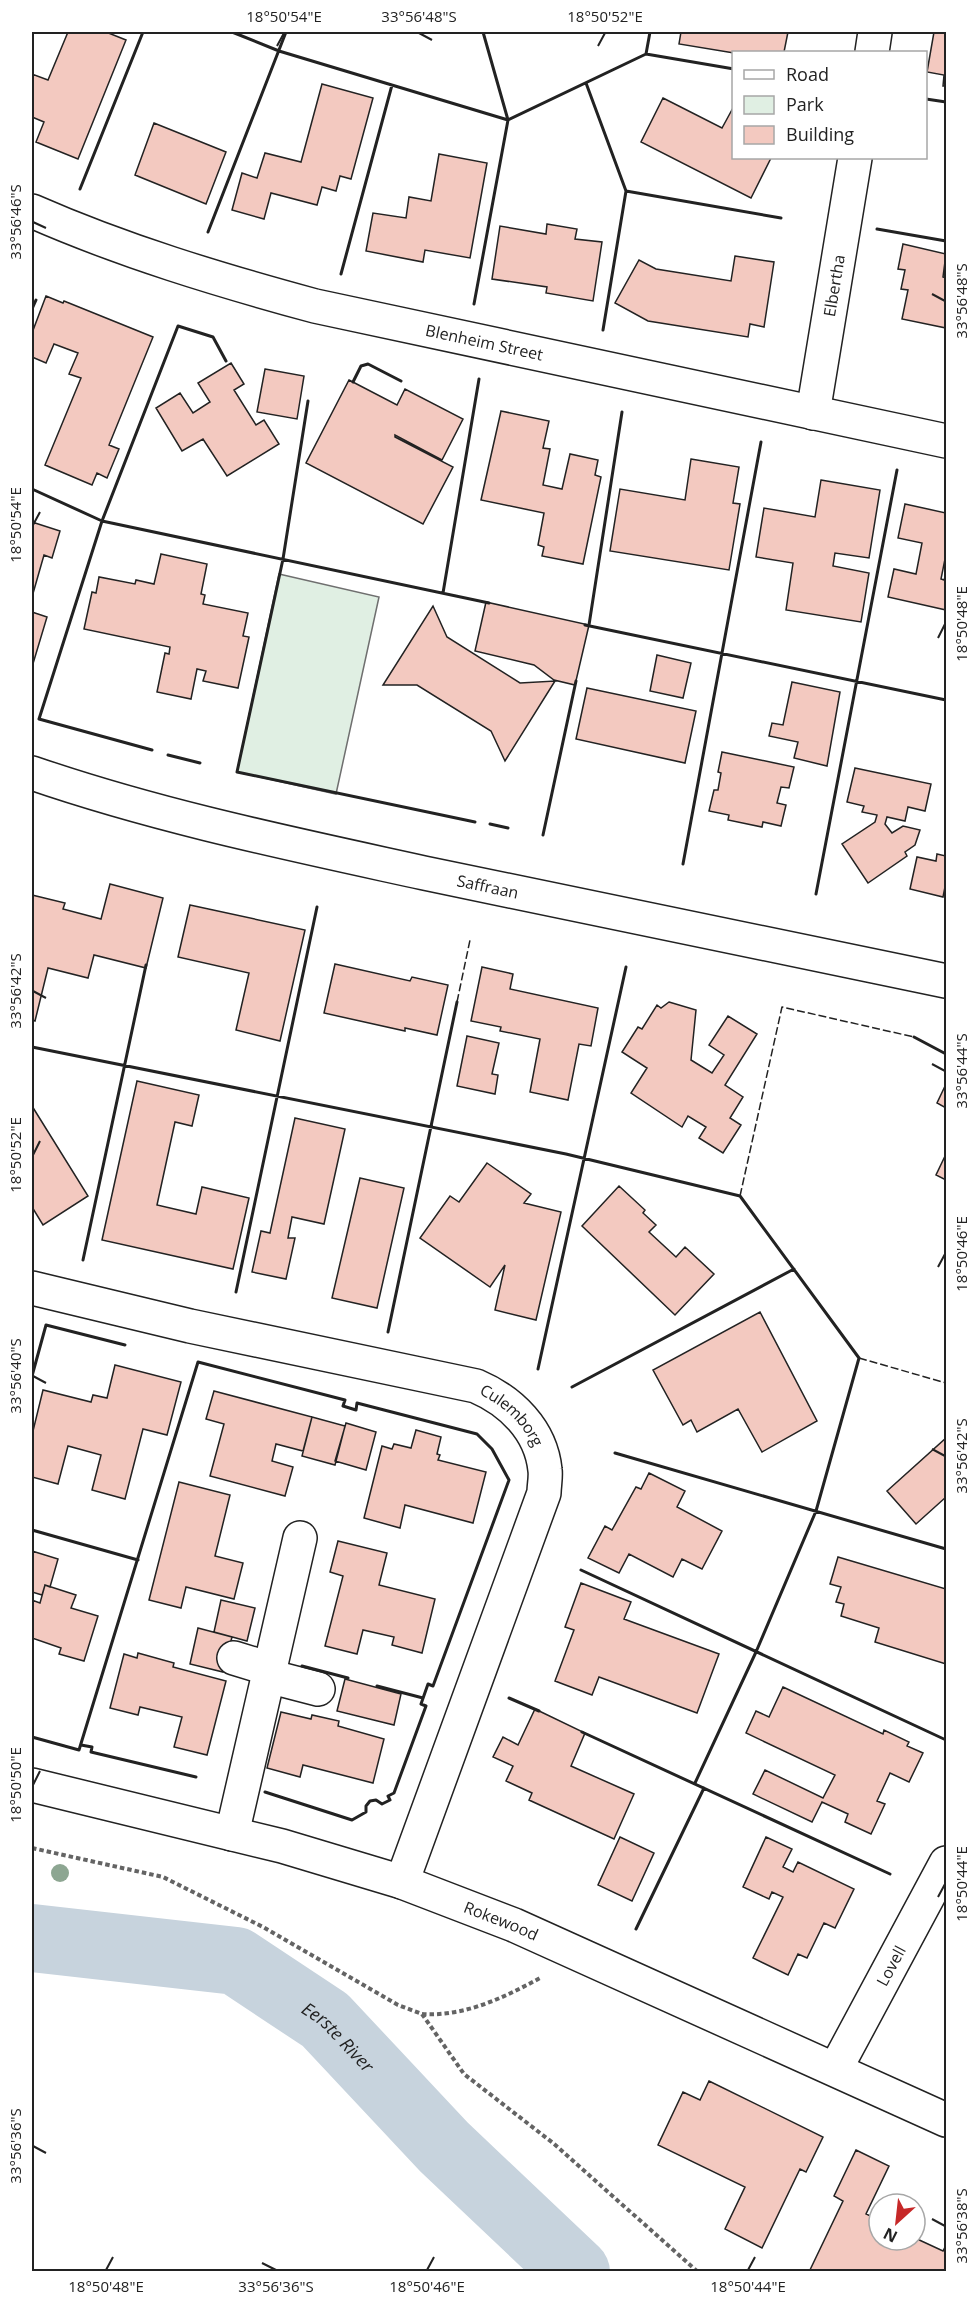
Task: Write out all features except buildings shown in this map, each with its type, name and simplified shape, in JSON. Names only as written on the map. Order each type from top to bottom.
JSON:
[{"type":"street","points":[[872,51],[875,32]]},
{"type":"street","name":"Elbertha","points":[[813,412],[855,159]]},
{"type":"street","name":"Blenheim Street","points":[[32,211],[77,231],[225,282],[315,306],[946,441]]},
{"type":"street","name":"Saffraan","points":[[32,773],[94,794],[216,828],[613,914],[946,981]]},
{"type":"street","name":"Culemborg","points":[[32,1288],[190,1326],[476,1386],[514,1408],[530,1428],[540,1449],[545,1470],[544,1493],[402,1882]]},
{"type":"street","points":[[232,1834],[300,1538]]},
{"type":"street","points":[[234,1658],[318,1689]]},
{"type":"street","name":"Rokewood","points":[[32,1785],[232,1834],[402,1882],[514,1925],[836,2068],[946,2120]]},
{"type":"street","name":"Lovell","points":[[836,2068],[946,1863]]},
{"type":"path","points":[[32,1848],[163,1877],[263,1926],[398,2005],[422,2014],[438,2015],[456,2012],[507,1996],[546,1975]]},
{"type":"path","points":[[422,2014],[464,2074],[553,2143],[698,2271]]},
{"type":"green space","points":[[279,574],[379,597],[336,794],[237,772]]},
{"type":"waterway","name":"Eerste River","points":[[32,1938],[236,1961],[325,2020],[444,2147],[576,2272]]},
{"type":"fence","points":[[457,1002],[470,940]]},
{"type":"fence","points":[[740,1196],[782,1007],[914,1037]]},
{"type":"fence","points":[[859,1358],[946,1383]]},
{"type":"wall","points":[[80,189],[143,32]]},
{"type":"wall","points":[[232,32],[279,51],[508,120],[646,54],[650,32]]},
{"type":"wall","points":[[208,232],[286,32]]},
{"type":"wall","points":[[474,304],[508,120],[483,32]]},
{"type":"wall","points":[[646,54],[732,69]]},
{"type":"wall","points":[[586,83],[626,191],[781,218]]},
{"type":"wall","points":[[341,274],[392,85]]},
{"type":"wall","points":[[927,99],[946,102]]},
{"type":"wall","points":[[603,330],[626,191]]},
{"type":"wall","points":[[877,229],[946,241]]},
{"type":"wall","points":[[32,309],[36,300]]},
{"type":"wall","points":[[152,750],[39,719],[102,521],[178,326],[213,337],[226,361]]},
{"type":"wall","points":[[353,382],[361,366],[368,364],[401,381]]},
{"type":"wall","points":[[443,593],[479,379]]},
{"type":"wall","points":[[308,401],[283,559],[237,772],[475,822]]},
{"type":"wall","points":[[589,625],[622,412]]},
{"type":"wall","points":[[683,864],[761,442]]},
{"type":"wall","points":[[816,894],[897,470]]},
{"type":"wall","points":[[32,489],[102,521],[489,603]]},
{"type":"wall","points":[[585,625],[946,700]]},
{"type":"wall","points":[[543,835],[576,681]]},
{"type":"wall","points":[[168,755],[200,763]]},
{"type":"wall","points":[[490,824],[508,828]]},
{"type":"wall","points":[[236,1292],[317,907]]},
{"type":"wall","points":[[83,1260],[146,965]]},
{"type":"wall","points":[[538,1369],[626,967]]},
{"type":"wall","points":[[388,1332],[457,1002]]},
{"type":"wall","points":[[914,1037],[946,1054]]},
{"type":"wall","points":[[32,1047],[566,1154],[740,1196],[859,1358],[816,1511],[756,1652],[695,1783]]},
{"type":"wall","points":[[572,1387],[794,1269]]},
{"type":"wall","points":[[32,1376],[46,1325],[125,1345]]},
{"type":"wall","points":[[32,1737],[79,1750],[198,1362],[345,1400],[343,1406],[356,1410],[357,1403],[477,1434],[492,1449],[509,1480],[433,1686],[428,1684],[421,1704],[426,1706],[394,1793],[388,1796],[390,1800],[382,1804],[376,1800],[370,1801],[366,1806],[366,1812],[352,1820],[265,1792]]},
{"type":"wall","points":[[615,1453],[946,1549]]},
{"type":"wall","points":[[32,1530],[138,1560]]},
{"type":"wall","points":[[581,1570],[946,1740]]},
{"type":"wall","points":[[302,1666],[348,1678]]},
{"type":"wall","points":[[377,1686],[423,1698]]},
{"type":"wall","points":[[509,1698],[539,1711]]},
{"type":"wall","points":[[582,1732],[890,1874]]},
{"type":"wall","points":[[81,1745],[92,1747],[91,1752],[196,1777]]},
{"type":"wall","points":[[636,1929],[704,1788]]}]
